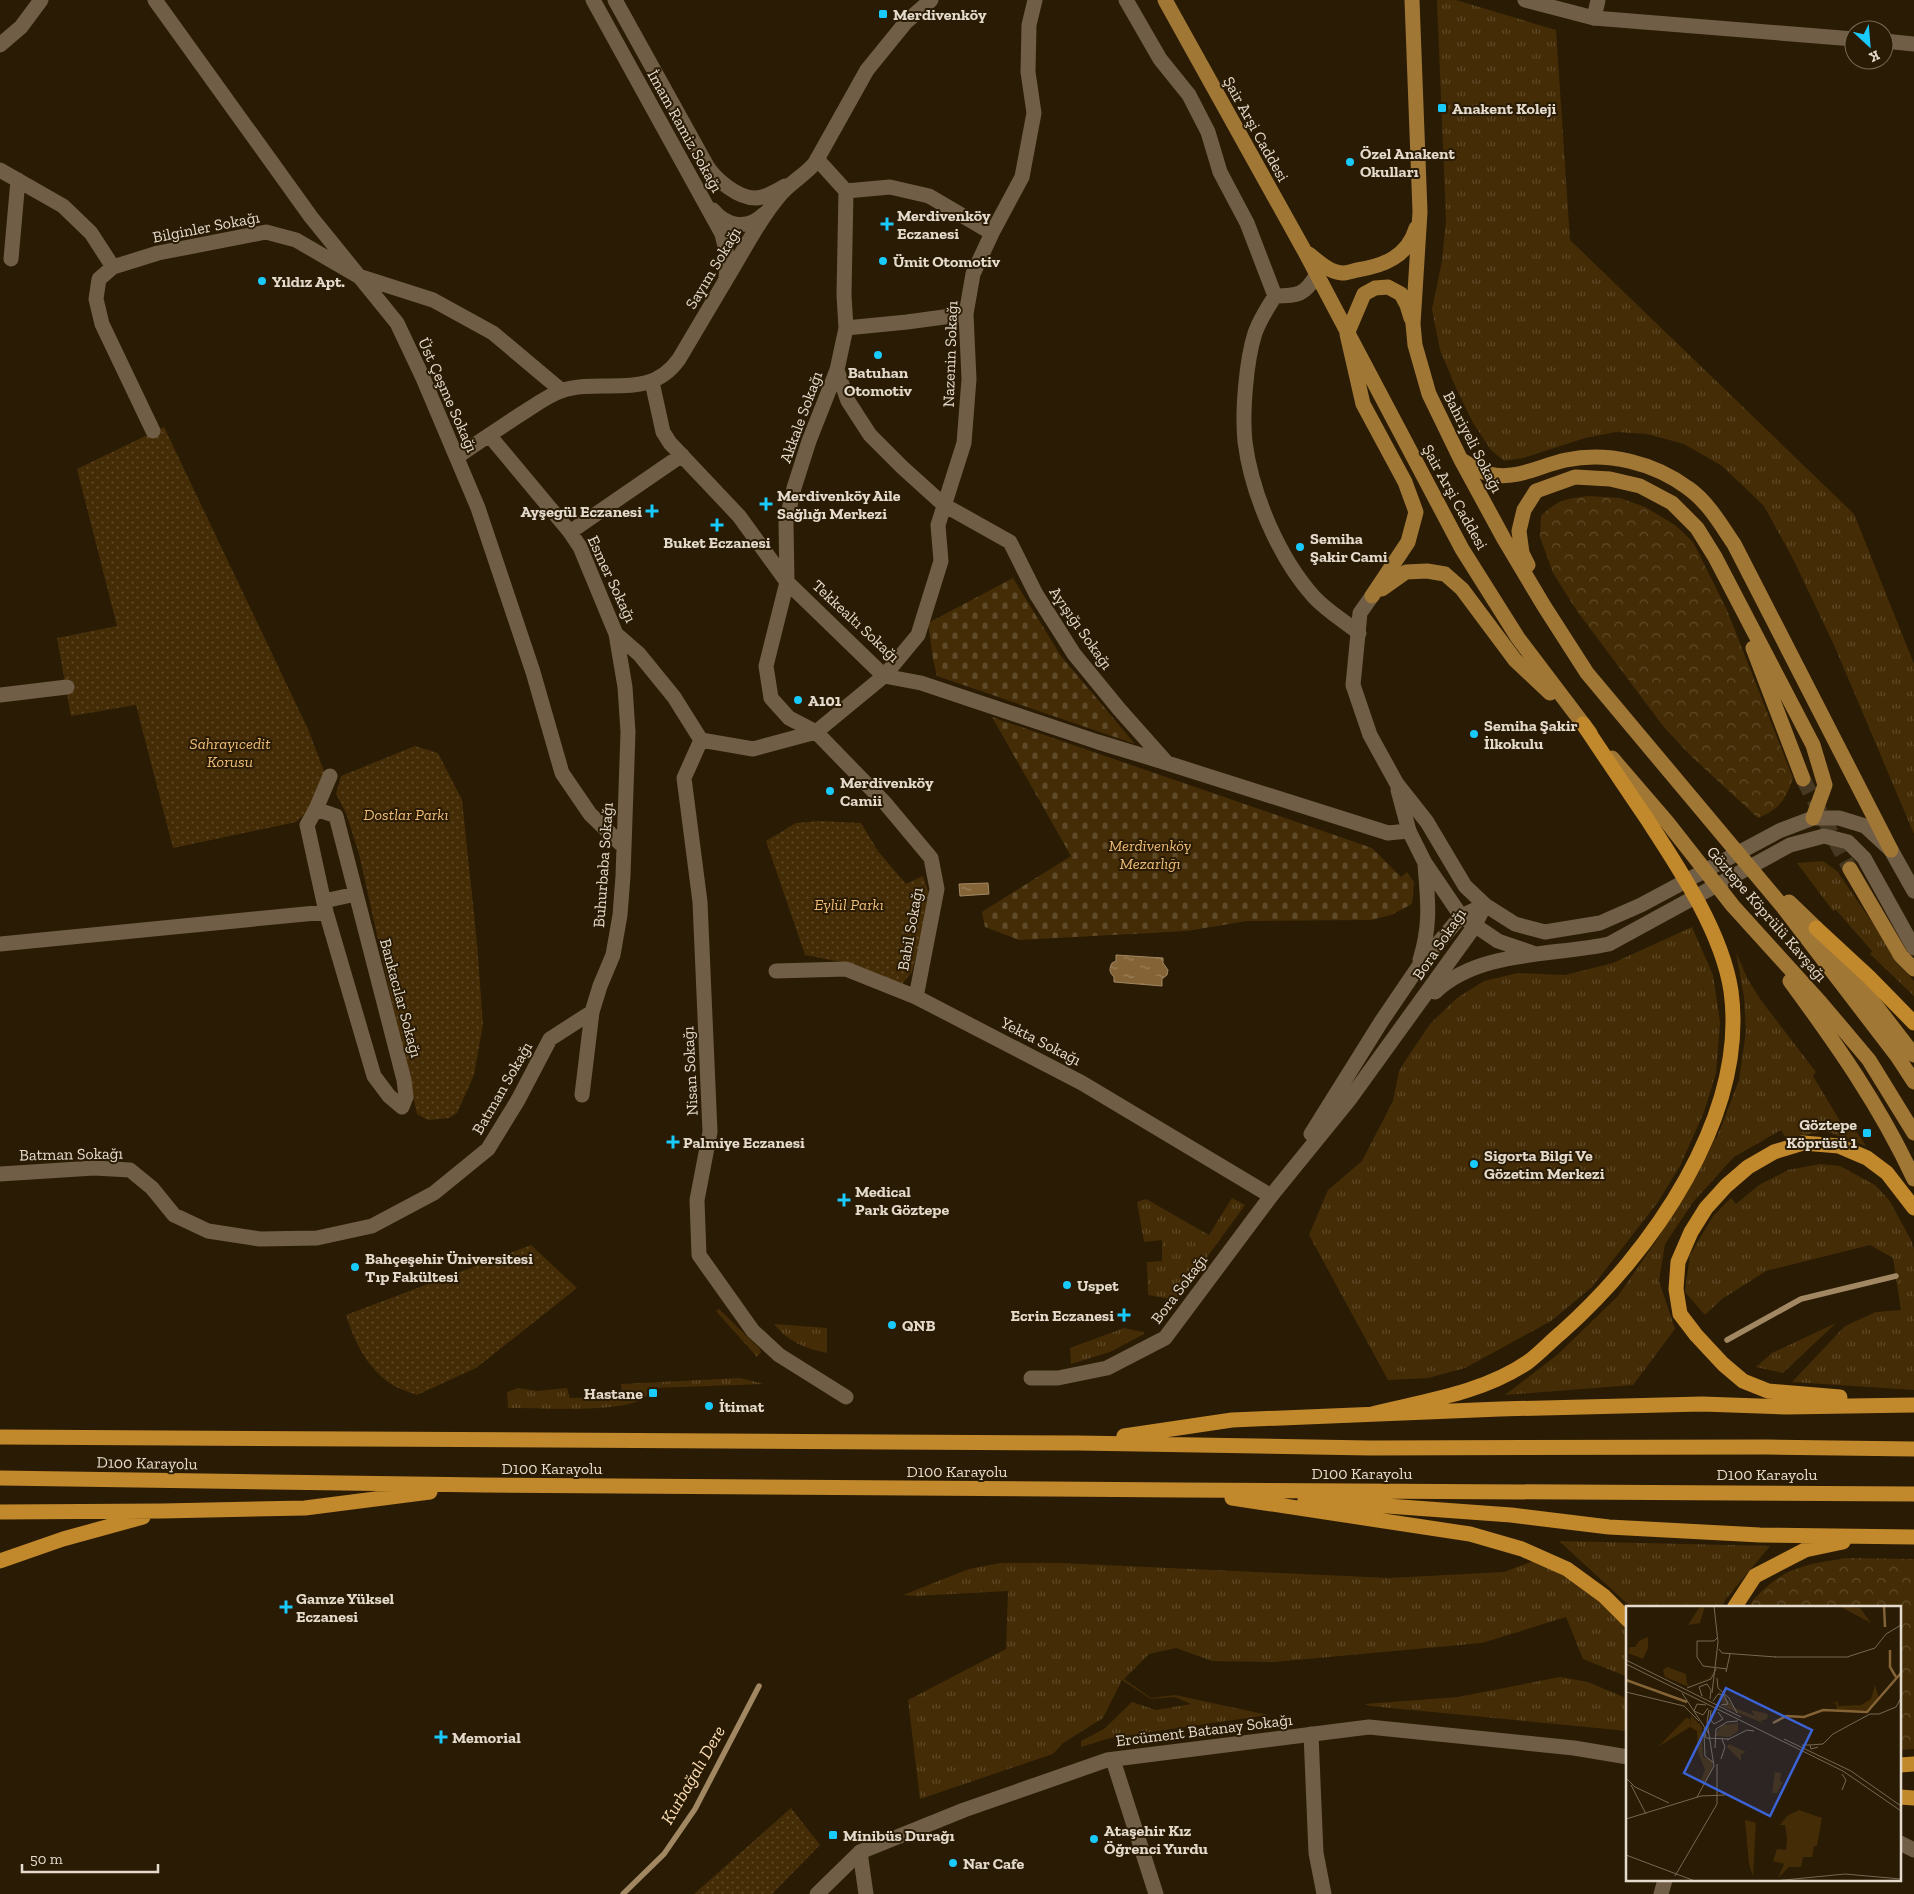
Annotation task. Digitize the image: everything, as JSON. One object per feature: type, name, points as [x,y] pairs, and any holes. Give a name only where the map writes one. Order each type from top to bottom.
[{"type":"highway","points":[[1372,1414],[1489,1383],[1528,1362],[1598,1299],[1633,1259],[1666,1214],[1695,1160],[1712,1122],[1724,1084],[1732,1035],[1731,990],[1718,945],[1694,894],[1583,724]]},
{"type":"highway","points":[[1816,928],[1914,1023]]},
{"type":"highway","points":[[1911,1405],[1768,1391],[1743,1381],[1696,1336],[1680,1314],[1676,1289],[1678,1262],[1691,1232],[1706,1208],[1726,1186],[1748,1167],[1774,1152],[1803,1143],[1839,1146],[1867,1158],[1887,1173],[1914,1208]]},
{"type":"highway","points":[[1078,1442],[1232,1420],[1702,1404],[1786,1407],[1911,1405]]},
{"type":"highway","name":"D100 Karayolu","points":[[0,1437],[1078,1442],[1370,1448],[1767,1447],[1914,1449]]},
{"type":"highway","name":"D100 Karayolu","points":[[0,1478],[484,1485],[1914,1494]]},
{"type":"highway","points":[[0,1512],[162,1512],[305,1508],[484,1485]]},
{"type":"highway","points":[[1181,1490],[1511,1515],[1609,1527],[1760,1535],[1914,1537]]},
{"type":"highway","points":[[1181,1490],[1470,1534],[1522,1549],[1567,1569],[1604,1596],[1626,1618]]},
{"type":"highway","points":[[0,1561],[63,1539],[162,1512]]},
{"type":"highway","points":[[1735,1606],[1755,1576],[1778,1562],[1805,1550],[1876,1536]]},
{"type":"main road","name":"Bahriyeli Sokağı","points":[[1412,0],[1420,212],[1413,324],[1415,345],[1429,394],[1461,460],[1504,539],[1544,606],[1587,672],[1716,828]]},
{"type":"main road","name":"Şair Arşi Caddesi","points":[[1166,1],[1317,274],[1462,549],[1518,638],[1583,724]]},
{"type":"main road","points":[[1304,250],[1326,268],[1342,273],[1368,268],[1395,259],[1412,240],[1420,212]]},
{"type":"main road","points":[[1372,596],[1408,542],[1416,512],[1405,482],[1363,404],[1347,334],[1364,294],[1375,288],[1388,287],[1401,294],[1408,305],[1413,324]]},
{"type":"main road","points":[[1461,460],[1487,474],[1500,476],[1526,473],[1567,460],[1609,457],[1652,467],[1689,488],[1712,512],[1734,544],[1891,850]]},
{"type":"main road","points":[[1544,606],[1522,553],[1519,531],[1524,510],[1536,491],[1575,477],[1610,479],[1640,486],[1672,504],[1696,528],[1715,556],[1813,745],[1825,785],[1813,818]]},
{"type":"main road","points":[[1715,556],[1771,692],[1803,778]]},
{"type":"main road","points":[[1372,596],[1406,572],[1427,571],[1445,574],[1462,589],[1515,660],[1583,724]]},
{"type":"main road","name":"Göztepe Köprülü Kavşağı","points":[[1583,724],[1667,822],[1733,906],[1820,1002],[1869,1060],[1914,1133]]},
{"type":"main road","points":[[1716,828],[1816,928],[1914,1055]]},
{"type":"main road","name":"Göztepe Köprülü Kavşağı","points":[[1716,828],[1783,907],[1897,1056],[1914,1082]]},
{"type":"main road","points":[[1850,869],[1901,956],[1914,969]]},
{"type":"main road","points":[[1733,906],[1838,1046],[1867,1092],[1914,1179]]},
{"type":"street","points":[[0,45],[21,27],[41,0]]},
{"type":"street","name":"Üst Çeşme Sokağı","points":[[155,0],[311,218],[396,323],[478,508],[533,672],[562,772],[590,814],[624,847]]},
{"type":"street","name":"İmam Ramiz Sokağı","points":[[593,0],[722,234],[728,265],[724,283]]},
{"type":"street","name":"İmam Ramiz Sokağı","points":[[615,0],[707,166],[717,179],[738,193],[756,198],[772,194],[797,180]]},
{"type":"street","name":"Sayım Sokağı","points":[[457,457],[547,398],[562,391],[652,382],[664,375],[675,365],[769,209],[784,190],[807,173],[817,160],[856,86],[867,70],[906,22],[931,0]]},
{"type":"street","name":"Nazenin Sokağı","points":[[816,732],[884,676],[918,635],[941,561],[938,525],[964,443],[970,379],[966,314],[973,274],[1022,176],[1034,113],[1028,72],[1029,25],[1035,0]]},
{"type":"street","points":[[1126,0],[1160,59],[1189,95],[1208,132],[1220,172],[1247,223],[1275,296]]},
{"type":"street","points":[[1525,0],[1594,18],[1844,38]]},
{"type":"street","points":[[1594,18],[1598,0]]},
{"type":"street","points":[[1894,42],[1914,44]]},
{"type":"street","points":[[817,160],[846,191],[890,187],[929,196],[992,233]]},
{"type":"street","points":[[0,170],[63,206],[91,233],[113,267],[99,279],[96,299],[102,324],[153,431]]},
{"type":"street","points":[[11,259],[18,180]]},
{"type":"street","name":"Akkale Sokağı","points":[[816,732],[789,718],[771,698],[766,666],[787,582],[786,523],[794,488],[809,441],[836,370],[846,328],[844,295],[846,191]]},
{"type":"street","points":[[701,196],[721,218],[735,225],[757,220],[769,209]]},
{"type":"street","name":"Bilginler Sokağı","points":[[113,267],[158,253],[266,232],[296,240],[358,276]]},
{"type":"street","points":[[1275,296],[1294,296],[1309,288],[1317,274]]},
{"type":"street","points":[[358,276],[433,300],[493,332],[562,391]]},
{"type":"street","points":[[1275,296],[1263,315],[1250,354],[1245,411],[1245,441],[1249,462],[1267,519],[1287,561],[1316,598],[1359,633]]},
{"type":"street","points":[[846,328],[966,314]]},
{"type":"street","name":"Ayışığı Sokağı","points":[[836,370],[848,401],[870,435],[902,467],[944,505],[1010,542],[1036,594],[1074,654],[1167,763]]},
{"type":"street","name":"Tekkealtı Sokağı","points":[[652,382],[663,432],[738,516],[787,582],[884,676],[921,683],[1167,763]]},
{"type":"street","name":"Esmer Sokağı","points":[[489,435],[570,532],[582,553],[616,634],[639,654],[674,697],[701,740]]},
{"type":"street","points":[[570,532],[682,455]]},
{"type":"street","points":[[1372,596],[1360,613],[1353,685],[1370,735],[1397,784],[1427,822],[1465,886],[1485,905],[1516,924],[1544,932],[1600,923],[1641,905],[1779,831],[1813,818],[1839,818],[1865,826],[1891,850],[1914,891]]},
{"type":"street","name":"Buhurbaba Sokağı","points":[[582,1095],[592,1012],[613,955],[620,915],[628,732],[625,687],[616,634]]},
{"type":"street","points":[[0,695],[67,687]]},
{"type":"street","points":[[701,740],[753,749],[816,732]]},
{"type":"street","name":"Babil Sokağı","points":[[816,732],[886,803],[931,858],[937,889],[916,997]]},
{"type":"street","name":"Nisan Sokağı","points":[[701,740],[684,778],[700,902],[710,1132],[697,1200],[699,1255],[753,1332],[779,1355],[846,1397]]},
{"type":"street","points":[[1167,763],[1388,833],[1409,830]]},
{"type":"street","points":[[316,809],[330,776]]},
{"type":"street","points":[[1397,784],[1409,830],[1425,863],[1461,916],[1474,927],[1498,941],[1538,954]]},
{"type":"street","name":"Bankacılar Sokağı","points":[[316,809],[336,816],[356,894],[404,1080],[406,1097],[402,1107],[389,1096],[374,1076],[325,906],[308,825],[316,809]]},
{"type":"street","points":[[1412,1014],[1447,980],[1476,967],[1505,959],[1581,950],[1609,944],[1790,845],[1824,836],[1848,842],[1864,858],[1914,948]]},
{"type":"street","points":[[1419,966],[1427,937],[1429,908],[1425,863]]},
{"type":"street","points":[[0,944],[325,906],[356,894]]},
{"type":"street","name":"Bora Sokağı","points":[[1271,1196],[1380,1022],[1419,966],[1461,916],[1485,905]]},
{"type":"street","name":"Bora Sokağı","points":[[1031,1378],[1058,1378],[1107,1368],[1164,1338],[1271,1196],[1349,1100],[1474,927],[1485,905]]},
{"type":"street","name":"Yekta Sokağı","points":[[776,971],[846,970],[916,997],[1082,1082],[1271,1196]]},
{"type":"street","name":"Batman Sokağı","points":[[0,1174],[94,1168],[130,1170],[152,1188],[174,1215],[208,1231],[260,1239],[317,1238],[372,1226],[434,1192],[488,1149],[518,1100],[550,1039],[592,1012]]},
{"type":"street","name":"Ercüment Batanay Sokağı","points":[[817,1894],[860,1852],[964,1810],[1107,1760],[1369,1727],[1574,1748],[1626,1757]]},
{"type":"street","points":[[1312,1734],[1316,1853],[1324,1894]]},
{"type":"street","points":[[1113,1760],[1156,1894]]},
{"type":"street","points":[[1902,1844],[1914,1850]]},
{"type":"street","points":[[860,1852],[866,1894]]},
{"type":"green space","points":[[1437,0],[1456,0],[1556,30],[1570,240],[1854,514],[1914,664],[1914,834],[1834,645],[1793,559],[1764,506],[1722,466],[1684,444],[1647,434],[1616,432],[1585,438],[1523,458],[1504,461],[1491,450],[1473,423],[1440,350],[1432,309],[1442,261],[1446,220]]},
{"type":"green space","name":"Sahrayıcedit Korusu","points":[[164,427],[308,729],[325,774],[306,813],[296,822],[173,848],[136,705],[71,716],[57,638],[117,626],[77,469]]},
{"type":"green space","points":[[1589,496],[1620,498],[1645,507],[1675,525],[1693,542],[1727,610],[1793,778],[1785,798],[1766,815],[1758,818],[1691,756],[1663,726],[1577,611],[1553,573],[1540,537],[1541,516],[1557,503]]},
{"type":"green space","points":[[1013,578],[1061,656],[1135,744],[937,676],[928,623]]},
{"type":"green space","name":"Merdivenköy Mezarlığı","points":[[992,717],[1372,848],[1401,877],[1407,872],[1414,882],[1412,904],[1391,915],[1371,920],[1247,921],[1187,931],[1019,940],[985,927],[982,912],[1071,856]]},
{"type":"green space","name":"Dostlar Parkı","points":[[415,746],[438,753],[462,800],[477,943],[483,1024],[474,1075],[457,1113],[449,1118],[428,1120],[417,1114],[359,854],[346,813],[336,794],[341,776]]},
{"type":"green space","name":"Eylül Parkı","points":[[819,821],[861,823],[878,851],[906,884],[923,876],[931,900],[912,972],[902,984],[846,963],[805,955],[766,841],[796,823]]},
{"type":"green space","points":[[1823,861],[1837,871],[1914,981],[1914,996],[1870,954],[1872,951],[1836,910],[1833,911],[1797,863]]},
{"type":"green space","points":[[1692,927],[1713,975],[1720,1022],[1716,1073],[1704,1112],[1680,1166],[1658,1202],[1592,1287],[1551,1321],[1465,1368],[1428,1378],[1388,1380],[1309,1235],[1328,1190],[1362,1161],[1393,1101],[1399,1071],[1407,1058],[1430,1024],[1457,998],[1484,981],[1518,973],[1565,975],[1613,963]]},
{"type":"green space","points":[[1736,952],[1747,978],[1760,999],[1816,1072],[1813,1076],[1846,1131],[1856,1131],[1866,1146],[1825,1131],[1786,1139],[1781,1130],[1734,1157],[1693,1202],[1665,1244],[1659,1281],[1675,1329],[1633,1385],[1505,1395],[1557,1355],[1618,1296],[1658,1238],[1693,1181],[1720,1130],[1739,1080],[1746,1031],[1744,997]]},
{"type":"green space","points":[[1820,1164],[1840,1166],[1875,1185],[1889,1200],[1911,1240],[1914,1249],[1914,1390],[1792,1382],[1845,1326],[1876,1312],[1901,1310],[1893,1258],[1870,1245],[1766,1271],[1722,1299],[1705,1315],[1685,1292],[1690,1255],[1713,1216],[1731,1198],[1736,1204],[1759,1185],[1788,1170]]},
{"type":"green space","points":[[1232,1198],[1245,1205],[1176,1300],[1148,1295],[1147,1262],[1162,1261],[1162,1240],[1144,1242],[1137,1202],[1146,1199],[1209,1235]]},
{"type":"green space","points":[[531,1245],[577,1288],[476,1368],[417,1395],[391,1384],[367,1360],[357,1343],[346,1315]]},
{"type":"green space","points":[[719,1309],[760,1349],[761,1352],[757,1357],[716,1311]]},
{"type":"green space","points":[[1836,1323],[1783,1373],[1756,1367],[1772,1353]]},
{"type":"green space","points":[[774,1324],[827,1328],[827,1353],[791,1340]]},
{"type":"green space","points":[[1124,1328],[1143,1332],[1144,1334],[1110,1352],[1071,1364],[1070,1348]]},
{"type":"green space","points":[[740,1378],[764,1384],[654,1388],[643,1399],[616,1406],[598,1408],[508,1408],[507,1392],[518,1388],[538,1391],[567,1388],[570,1398],[622,1397],[621,1384]]},
{"type":"green space","points":[[1559,1541],[1770,1546],[1725,1600],[1723,1606],[1630,1606]]},
{"type":"green space","points":[[1846,1558],[1914,1559],[1914,1749],[1902,1750],[1902,1606],[1750,1606],[1754,1599],[1771,1583],[1790,1571]]},
{"type":"green space","points":[[1536,1560],[1575,1580],[1626,1623],[1626,1676],[1583,1659],[1566,1617],[1482,1643],[1274,1662],[1212,1661],[1176,1648],[1149,1654],[1124,1679],[1151,1698],[1175,1695],[1268,1715],[1110,1738],[1081,1747],[1081,1741],[1104,1729],[1132,1702],[1156,1710],[1191,1704],[1175,1697],[1151,1699],[1122,1680],[1103,1718],[1063,1743],[1053,1754],[920,1799],[908,1700],[1006,1649],[1008,1591],[903,1595],[969,1569],[1000,1563],[1061,1563],[1389,1578],[1504,1572]]},
{"type":"green space","points":[[1560,1677],[1588,1682],[1626,1698],[1626,1731],[1364,1704],[1458,1697]]},
{"type":"green space","points":[[791,1808],[820,1845],[772,1894],[694,1894]]},
{"type":"water","points":[[988,883],[989,894],[960,896],[959,884]]},
{"type":"water","points":[[1116,955],[1163,958],[1163,963],[1168,970],[1167,975],[1162,979],[1162,986],[1114,982],[1110,969],[1112,963],[1116,961]]},
{"type":"waterway","name":"Kurbağalı Dere","points":[[1727,1340],[1801,1299],[1896,1276]]},
{"type":"waterway","name":"Kurbağalı Dere","points":[[623,1894],[664,1854],[695,1809],[759,1686]]},
{"type":"tunnel","points":[[1803,779],[1850,869]]},
{"type":"place","name":"Merdivenköy","points":[[883,14]]},
{"type":"place","name":"Anakent Koleji","points":[[1442,108]]},
{"type":"place","name":"Özel Anakent Okulları","points":[[1350,162]]},
{"type":"place","name":"Merdivenköy Eczanesi","points":[[887,224]]},
{"type":"place","name":"Ümit Otomotiv","points":[[883,261]]},
{"type":"place","name":"Yıldız Apt.","points":[[262,281]]},
{"type":"place","name":"Batuhan Otomotiv","points":[[878,355]]},
{"type":"place","name":"Merdivenköy Aile Sağlığı Merkezi","points":[[766,504]]},
{"type":"place","name":"Ayşegül Eczanesi","points":[[652,511]]},
{"type":"place","name":"Buket Eczanesi","points":[[717,525]]},
{"type":"place","name":"Semiha Şakir Cami","points":[[1300,547]]},
{"type":"place","name":"A101","points":[[798,700]]},
{"type":"place","name":"Semiha Şakir İlkokulu","points":[[1474,734]]},
{"type":"place","name":"Merdivenköy Camii","points":[[830,791]]},
{"type":"place","name":"Göztepe Köprüsü 1","points":[[1867,1133]]},
{"type":"place","name":"Palmiye Eczanesi","points":[[673,1142]]},
{"type":"place","name":"Sigorta Bilgi Ve Gözetim Merkezi","points":[[1474,1164]]},
{"type":"place","name":"Medical Park Göztepe","points":[[844,1200]]},
{"type":"place","name":"Bahçeşehir Üniversitesi Tıp Fakültesi","points":[[355,1267]]},
{"type":"place","name":"Uspet","points":[[1067,1285]]},
{"type":"place","name":"Ecrin Eczanesi","points":[[1124,1315]]},
{"type":"place","name":"QNB","points":[[892,1325]]},
{"type":"place","name":"Hastane","points":[[653,1393]]},
{"type":"place","name":"İtimat","points":[[709,1406]]},
{"type":"place","name":"Gamze Yüksel Eczanesi","points":[[286,1607]]},
{"type":"place","name":"Memorial","points":[[441,1737]]},
{"type":"place","name":"Minibüs Durağı","points":[[833,1835]]},
{"type":"place","name":"Ataşehir Kız Öğrenci Yurdu","points":[[1094,1839]]},
{"type":"place","name":"Nar Cafe","points":[[953,1863]]}]
